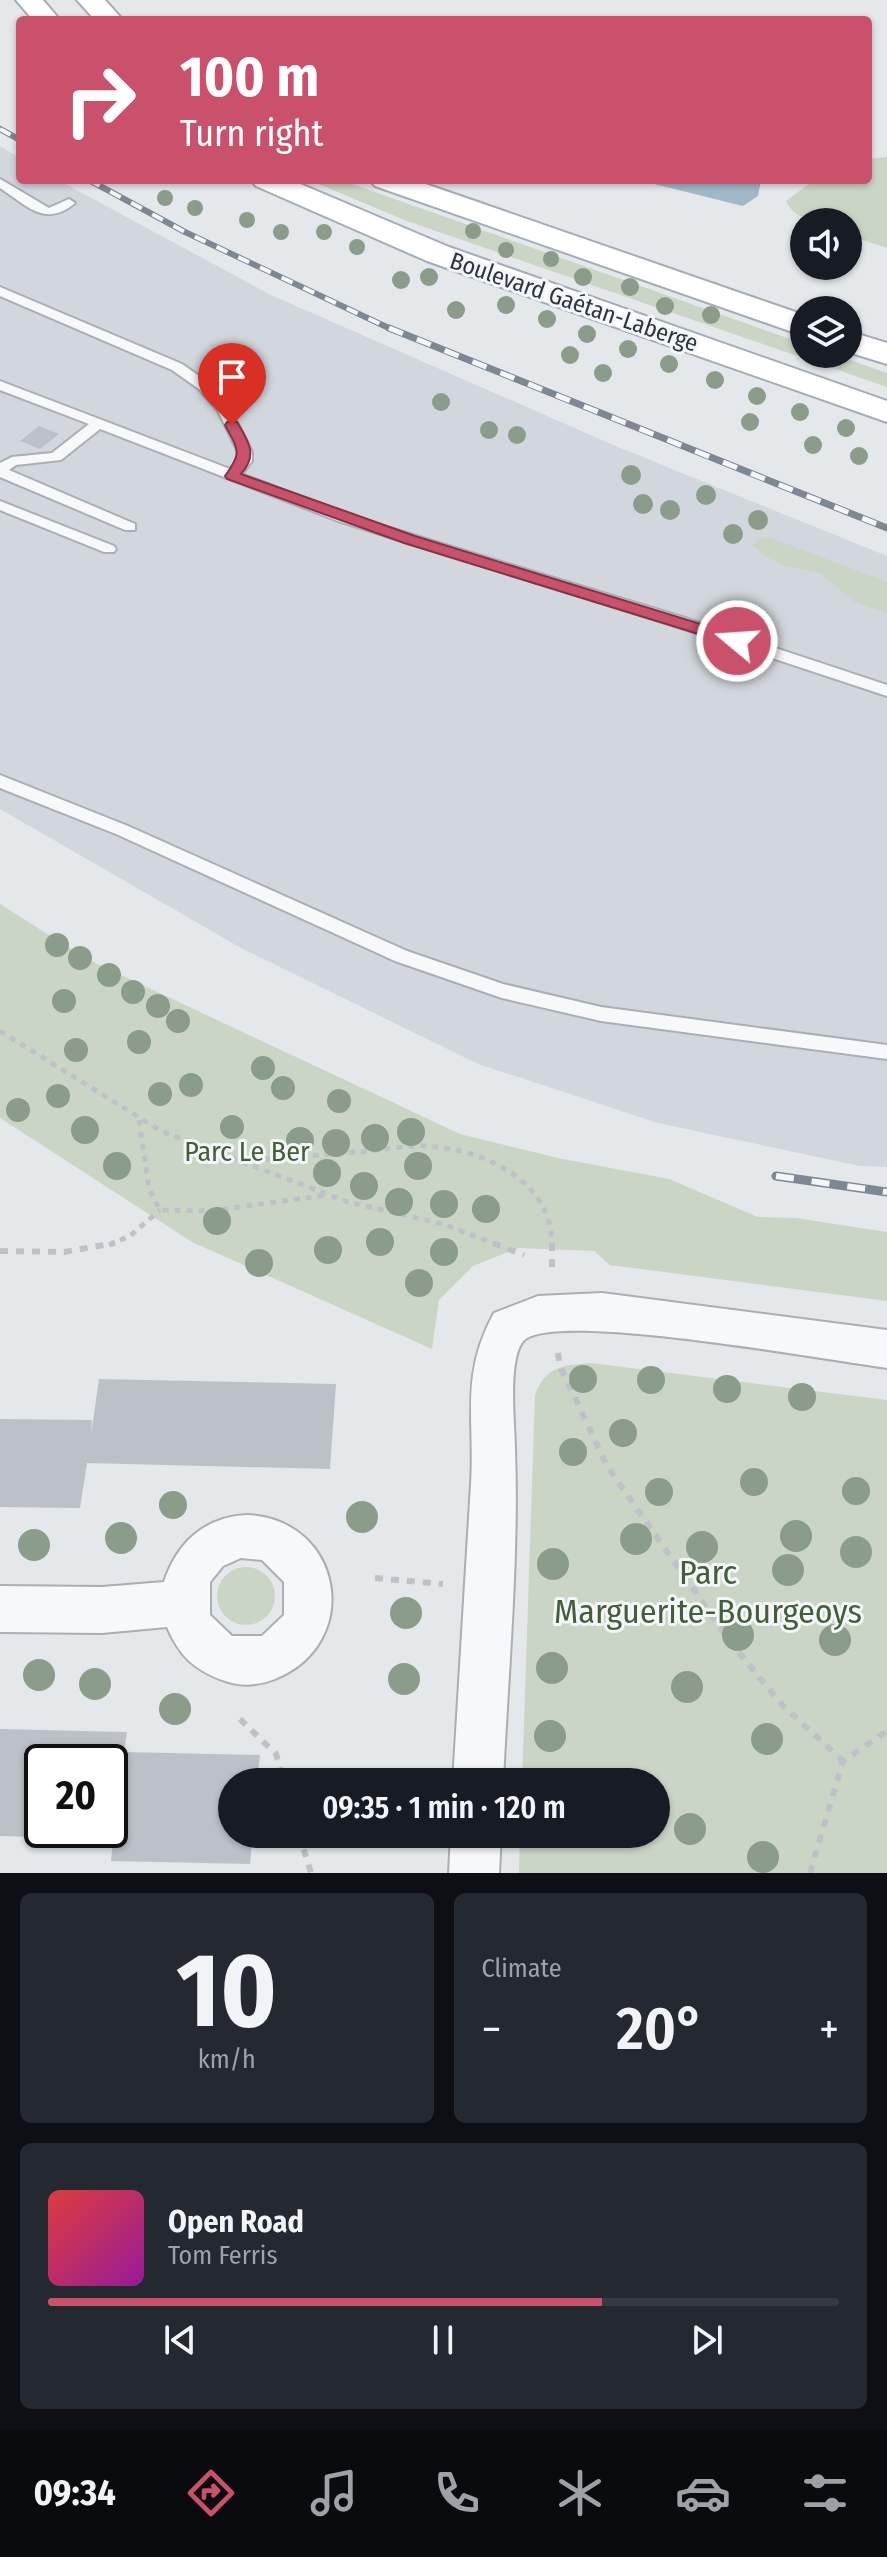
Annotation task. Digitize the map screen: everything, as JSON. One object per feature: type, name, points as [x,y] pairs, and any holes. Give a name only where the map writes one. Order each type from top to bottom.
[{"type":"main road","points":[[29,0],[43,16]]},
{"type":"main road","points":[[90,0],[106,16]]},
{"type":"main road","name":"Boulevard Gaétan-Laberge","points":[[275,184],[426,250],[887,412]]},
{"type":"main road","name":"Boulevard Gaétan-Laberge","points":[[396,184],[790,321]]},
{"type":"main road","points":[[862,346],[887,354]]},
{"type":"street","points":[[479,1768],[494,1475],[492,1378],[497,1348],[509,1326],[538,1314],[602,1311],[887,1349]]},
{"type":"street","points":[[0,1609],[102,1610],[183,1603]]},
{"type":"street","points":[[474,1873],[475,1848]]},
{"type":"lane","points":[[0,183],[48,213],[69,203]]},
{"type":"lane","points":[[0,291],[190,375],[224,410],[242,444],[245,461],[232,476]]},
{"type":"lane","points":[[0,385],[232,476],[409,540],[677,621],[887,691]]},
{"type":"lane","points":[[99,423],[56,457],[12,461],[0,471],[130,527]]},
{"type":"lane","points":[[0,505],[109,549]]},
{"type":"lane","points":[[0,781],[122,830],[401,956],[486,986],[601,1014],[887,1052]]},
{"type":"path","points":[[0,1031],[139,1119],[329,1194],[375,1210],[443,1224],[524,1255]]},
{"type":"path","points":[[139,1119],[149,1189],[160,1210]]},
{"type":"path","points":[[241,1161],[426,1146],[452,1148],[483,1157],[525,1181],[541,1199],[550,1216],[551,1255]]},
{"type":"path","points":[[0,1251],[71,1251],[106,1246],[129,1238],[160,1210],[210,1211],[329,1194]]},
{"type":"path","points":[[558,1361],[607,1466],[731,1643],[782,1705],[843,1761]]},
{"type":"path","points":[[375,1578],[443,1584]]},
{"type":"path","points":[[240,1719],[276,1754],[280,1768]]},
{"type":"path","points":[[810,1873],[843,1761],[887,1731]]},
{"type":"path","points":[[303,1848],[311,1873]]},
{"type":"shaded area","points":[[0,146],[16,156],[16,184],[65,184],[271,295],[618,447],[887,556],[887,1167],[860,1166],[658,1123],[478,1064],[241,948],[0,809]]},
{"type":"green space","points":[[887,157],[887,248],[862,240],[862,208],[790,208],[786,201],[809,184],[872,184],[872,159]]},
{"type":"green space","points":[[319,184],[352,184],[790,339],[790,353],[407,221]]},
{"type":"green space","points":[[862,364],[887,373],[887,387],[832,368],[862,368]]},
{"type":"green space","points":[[769,537],[887,582],[887,613],[853,601],[820,573],[786,566],[766,557],[753,545],[758,539]]},
{"type":"green space","name":"Parc Le Ber","points":[[0,904],[87,959],[460,1134],[558,1158],[669,1179],[758,1217],[796,1218],[887,1232],[887,1301],[610,1265],[594,1251],[518,1248],[473,1266],[439,1300],[432,1349],[192,1242],[0,1118]]},
{"type":"green space","name":"Parc Marguerite-Bourgeoys","points":[[591,1363],[887,1400],[887,1873],[519,1873],[520,1848],[670,1848],[670,1768],[522,1768],[535,1395],[550,1373],[572,1365]]},
{"type":"green space","points":[[246,1567],[267,1575],[275,1596],[267,1617],[246,1625],[225,1617],[217,1596],[225,1575]]},
{"type":"water","points":[[654,184],[760,184],[758,196],[743,206]]},
{"type":"building","points":[[39,426],[59,434],[40,449],[20,441]]},
{"type":"building","points":[[99,1379],[336,1384],[330,1469],[87,1463],[80,1508],[0,1507],[0,1419],[92,1420],[91,1435]]},
{"type":"building","points":[[0,1729],[127,1732],[125,1744],[24,1744],[24,1837],[0,1836]]},
{"type":"building","points":[[128,1752],[260,1755],[259,1768],[218,1768],[218,1848],[252,1848],[250,1864],[111,1861],[112,1848],[128,1848]]},
{"type":"railway","points":[[0,129],[16,138]]},
{"type":"railway","points":[[96,184],[185,232],[393,330]]},
{"type":"railway","points":[[389,328],[887,528]]},
{"type":"railway","points":[[776,1176],[887,1192]]},
{"type":"route","points":[[232,425],[245,452],[245,461],[232,476],[409,540],[737,641]]}]
